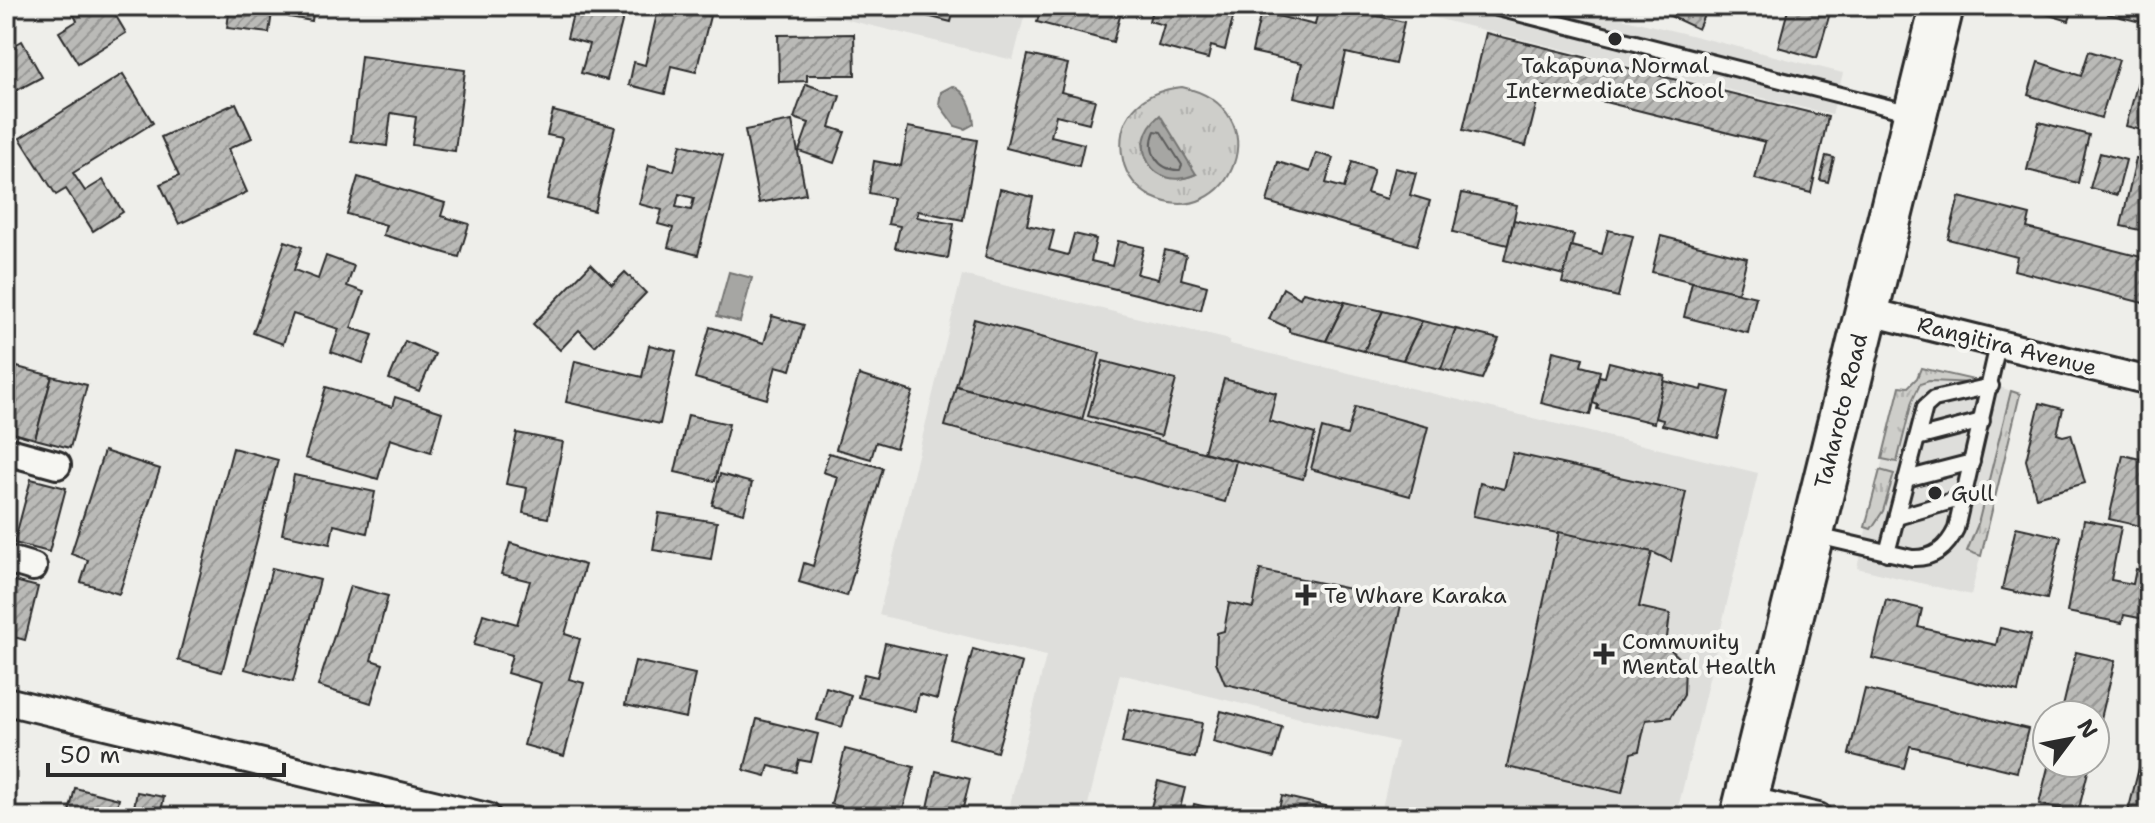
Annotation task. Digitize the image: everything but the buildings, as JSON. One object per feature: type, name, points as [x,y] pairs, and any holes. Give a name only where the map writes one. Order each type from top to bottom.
[{"type":"main road","name":"Taharoto Road","points":[[1744,808],[1942,6]]},
{"type":"street","name":"Rangitira Avenue","points":[[1866,311],[2149,381]]},
{"type":"street","points":[[6,451],[57,465]]},
{"type":"street","points":[[6,559],[33,567]]},
{"type":"street","points":[[6,701],[487,817]]},
{"type":"street","points":[[1744,808],[1818,817]]},
{"type":"lane","points":[[1490,6],[1915,114]]},
{"type":"lane","points":[[1811,534],[1920,559],[1935,554],[1950,540],[1991,386],[1998,345]]},
{"type":"lane","points":[[1887,553],[1923,410],[1930,401],[1991,386]]},
{"type":"lane","points":[[1917,438],[1982,421]]},
{"type":"lane","points":[[1906,479],[1972,462]]},
{"type":"lane","points":[[1897,517],[1963,498]]},
{"type":"shaded area","points":[[790,6],[1027,6],[1013,60]]},
{"type":"shaded area","name":"Takapuna Normal Intermediate School","points":[[1386,6],[1573,6],[1843,73],[1832,115]]},
{"type":"shaded area","name":"Te Whare Karaka","points":[[962,275],[1758,473],[1676,817],[1380,817],[1397,742],[1120,674],[1085,817],[1007,817],[1046,656],[879,615]]},
{"type":"shaded area","name":"Gull","points":[[1921,368],[2020,394],[1971,595],[1857,568],[1900,386],[1908,387]]},
{"type":"green space","points":[[1182,87],[1213,100],[1230,119],[1237,141],[1234,164],[1222,184],[1204,199],[1180,204],[1152,197],[1137,186],[1125,166],[1121,145],[1127,119],[1143,101]],"holes":[[[1143,142],[1196,174],[1177,178],[1160,173],[1148,161]]]},
{"type":"green space","points":[[1921,368],[1974,380],[1975,383],[1929,381],[1920,384],[1912,401],[1897,462],[1882,459],[1900,386],[1908,387]]},
{"type":"green space","points":[[2011,391],[2020,394],[1981,556],[1967,551],[1978,524]]},
{"type":"green space","points":[[1880,470],[1894,474],[1883,511],[1871,529],[1865,527]]},
{"type":"water","points":[[952,86],[962,92],[971,107],[974,124],[965,129],[955,126],[939,104],[941,92]]},
{"type":"water","points":[[1160,115],[1196,174],[1168,177],[1157,172],[1149,163],[1144,152],[1145,140],[1149,127]]},
{"type":"water","points":[[729,272],[752,278],[740,322],[717,316]]},
{"type":"place","name":"Takapuna Normal Intermediate School","points":[[1615,39]]},
{"type":"place","name":"Gull","points":[[1935,493]]},
{"type":"place","name":"Te Whare Karaka","points":[[1306,595]]},
{"type":"place","name":"Community Mental Health","points":[[1604,654]]}]
